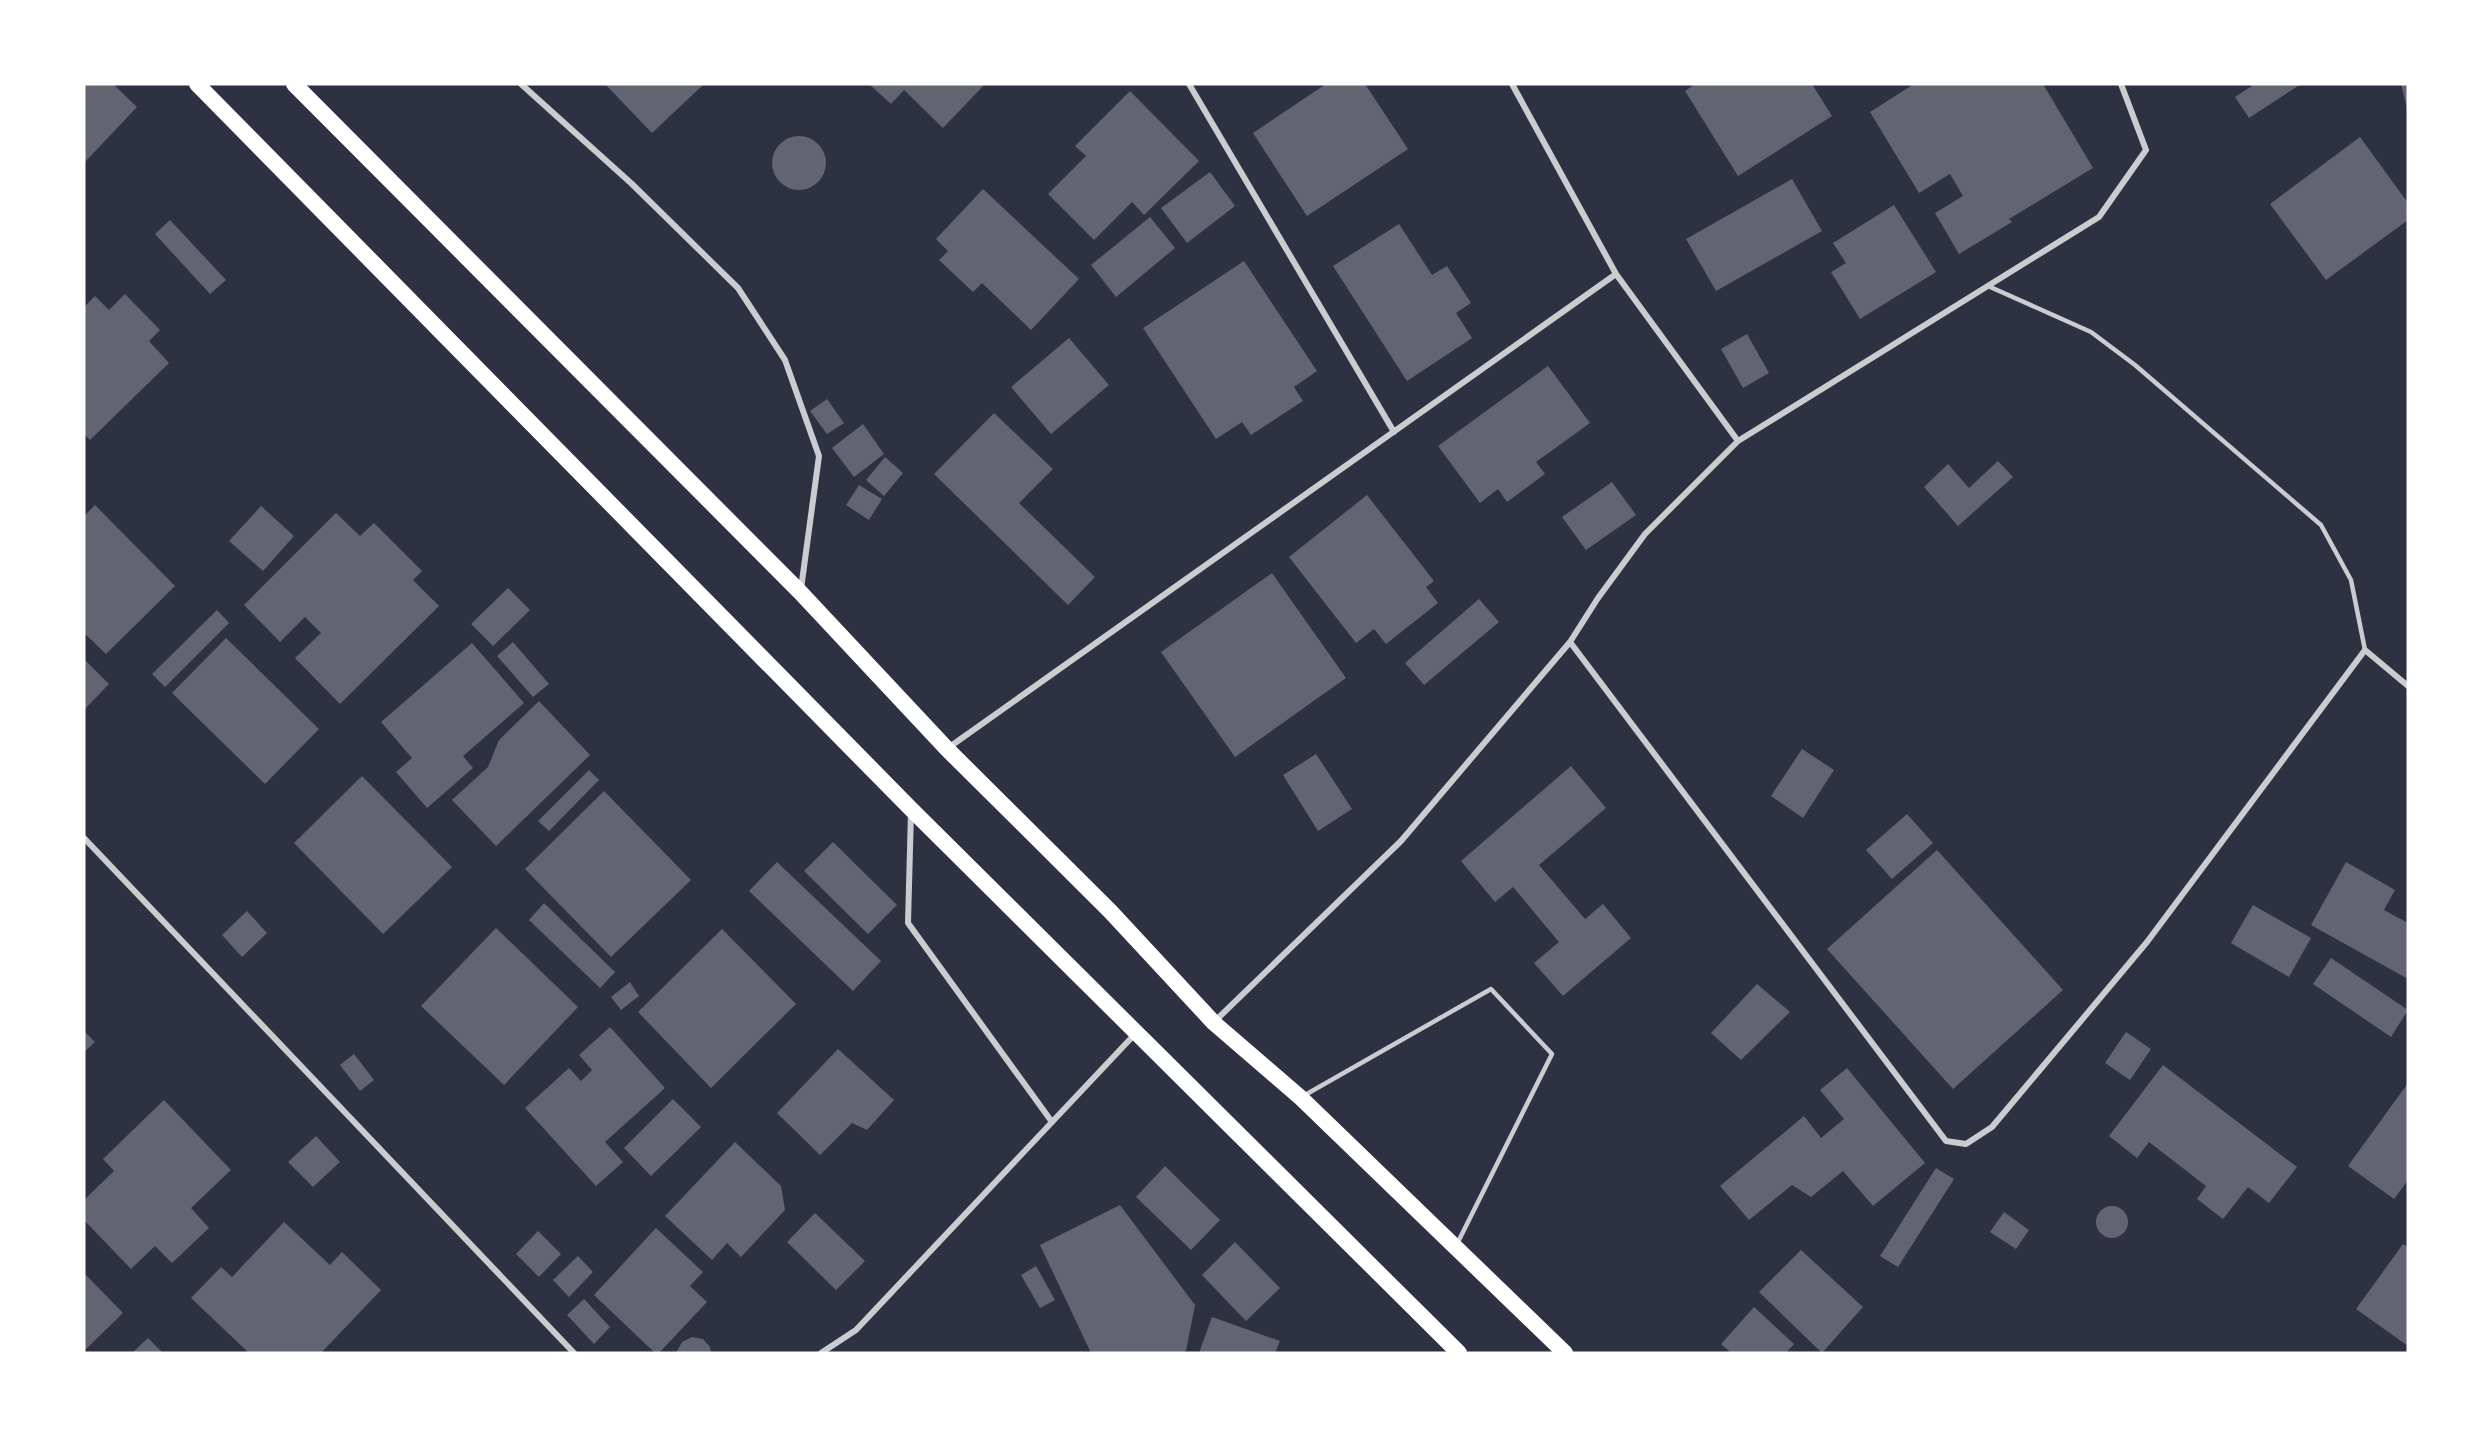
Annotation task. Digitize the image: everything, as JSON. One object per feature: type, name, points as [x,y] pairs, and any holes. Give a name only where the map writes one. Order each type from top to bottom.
[{"type":"highway","points":[[197,84],[911,808],[1459,1353]]},
{"type":"highway","points":[[294,84],[800,592],[946,749],[1110,910],[1214,1023],[1301,1098],[1565,1353]]},
{"type":"street","points":[[521,84],[632,184],[738,288],[785,360],[819,456],[800,592]]},
{"type":"street","points":[[1189,84],[1394,432]]},
{"type":"street","points":[[1512,84],[1616,274],[1737,441]]},
{"type":"street","points":[[1214,1023],[1401,840],[1570,642],[1598,598],[1645,534],[1737,441],[2099,217],[2146,150],[2121,84]]},
{"type":"street","points":[[946,749],[1616,274]]},
{"type":"street","points":[[1570,642],[1946,1141],[1966,1144],[1992,1127],[2147,942],[2365,650],[2408,686]]},
{"type":"street","points":[[911,808],[908,923],[1052,1122]]},
{"type":"street","points":[[84,838],[574,1353]]},
{"type":"street","points":[[821,1353],[856,1330],[1136,1033]]},
{"type":"lane","points":[[1988,286],[2091,332],[2135,365],[2320,525],[2352,580],[2365,650]]},
{"type":"lane","points":[[1301,1098],[1491,989],[1552,1054],[1455,1247]]},
{"type":"building","points":[[84,84],[113,84],[137,107],[84,163]]},
{"type":"building","points":[[605,84],[704,84],[652,133]]},
{"type":"building","points":[[869,84],[985,84],[943,128],[904,90],[891,104]]},
{"type":"building","points":[[1326,84],[1365,84],[1408,149],[1307,216],[1253,133]]},
{"type":"building","points":[[1695,84],[1812,84],[1832,116],[1738,176],[1685,91]]},
{"type":"building","points":[[1914,84],[2043,84],[2093,168],[2009,219],[2012,222],[1959,254],[1935,213],[1963,196],[1950,174],[1919,193],[1870,112]]},
{"type":"building","points":[[2251,84],[2301,84],[2249,118],[2235,97],[2252,86]]},
{"type":"building","points":[[2401,84],[2408,84],[2407,108]]},
{"type":"building","points":[[1130,91],[1199,161],[1144,215],[1132,202],[1094,240],[1048,194],[1086,156],[1075,146]]},
{"type":"building","points":[[794,136],[804,136],[814,140],[822,148],[826,163],[822,178],[814,186],[804,190],[794,190],[784,186],[776,178],[772,168],[772,158],[776,148],[784,140]]},
{"type":"building","points":[[2360,137],[2408,203],[2408,220],[2326,280],[2270,204]]},
{"type":"building","points":[[1210,172],[1235,206],[1187,243],[1161,208]]},
{"type":"building","points":[[1792,179],[1822,231],[1716,291],[1686,239]]},
{"type":"building","points":[[983,189],[1079,279],[1031,330],[982,283],[973,292],[939,260],[948,251],[936,239]]},
{"type":"building","points":[[1894,205],[1936,272],[1860,319],[1831,272],[1846,263],[1833,243]]},
{"type":"building","points":[[1150,217],[1175,248],[1116,297],[1091,265]]},
{"type":"building","points":[[170,220],[226,280],[210,294],[155,234]]},
{"type":"building","points":[[1399,224],[1432,275],[1447,266],[1471,303],[1456,313],[1472,338],[1407,381],[1333,266]]},
{"type":"building","points":[[1244,261],[1317,371],[1294,387],[1303,401],[1251,435],[1242,422],[1216,439],[1143,328]]},
{"type":"building","points":[[125,294],[160,330],[149,341],[169,363],[90,440],[84,434],[84,307],[95,296],[109,310]]},
{"type":"building","points":[[1747,334],[1769,373],[1743,388],[1721,349]]},
{"type":"building","points":[[1069,338],[1109,385],[1051,434],[1011,387]]},
{"type":"building","points":[[1548,366],[1590,423],[1536,462],[1545,474],[1507,502],[1498,489],[1480,503],[1438,446]]},
{"type":"building","points":[[827,399],[844,423],[827,434],[810,411]]},
{"type":"building","points":[[994,413],[1053,469],[1019,503],[1095,577],[1068,605],[934,474]]},
{"type":"building","points":[[863,424],[884,454],[854,477],[832,448]]},
{"type":"building","points":[[885,457],[903,473],[884,496],[866,480]]},
{"type":"building","points":[[1998,461],[2013,477],[1958,526],[1924,487],[1948,464],[1969,488]]},
{"type":"building","points":[[1612,482],[1636,515],[1586,550],[1562,517]]},
{"type":"building","points":[[859,485],[882,499],[869,520],[846,505]]},
{"type":"building","points":[[1367,495],[1434,581],[1426,587],[1438,603],[1386,644],[1374,629],[1356,643],[1289,557]]},
{"type":"building","points":[[95,505],[175,586],[106,654],[84,633],[84,516]]},
{"type":"building","points":[[261,506],[294,536],[263,571],[229,541]]},
{"type":"building","points":[[336,513],[360,536],[374,523],[422,571],[413,580],[439,606],[340,704],[295,658],[321,633],[305,617],[280,642],[244,605]]},
{"type":"building","points":[[1272,573],[1346,678],[1235,757],[1161,652]]},
{"type":"building","points":[[508,588],[530,610],[493,646],[471,624]]},
{"type":"building","points":[[1479,599],[1499,622],[1424,685],[1405,663]]},
{"type":"building","points":[[217,610],[229,623],[165,687],[152,674]]},
{"type":"building","points":[[226,638],[319,729],[265,784],[172,693]]},
{"type":"building","points":[[513,642],[549,684],[533,697],[497,656]]},
{"type":"building","points":[[472,643],[524,703],[463,756],[473,768],[427,808],[396,772],[412,758],[381,722]]},
{"type":"building","points":[[84,659],[109,684],[84,710]]},
{"type":"building","points":[[539,701],[590,755],[496,846],[452,800],[488,767],[499,740]]},
{"type":"building","points":[[1802,749],[1834,770],[1803,818],[1771,796]]},
{"type":"building","points":[[1316,754],[1352,809],[1318,831],[1283,775]]},
{"type":"building","points":[[1571,766],[1606,808],[1539,865],[1585,919],[1603,904],[1631,938],[1563,996],[1534,963],[1559,942],[1513,887],[1495,902],[1461,861]]},
{"type":"building","points":[[589,770],[599,780],[549,831],[538,821]]},
{"type":"building","points":[[362,776],[452,867],[383,934],[294,843]]},
{"type":"building","points":[[604,791],[691,880],[611,957],[525,869]]},
{"type":"building","points":[[1907,814],[1933,843],[1892,879],[1866,850]]},
{"type":"building","points":[[833,842],[897,905],[868,934],[804,871]]},
{"type":"building","points":[[1937,850],[2063,990],[1953,1089],[1827,949]]},
{"type":"building","points":[[777,862],[881,961],[853,991],[749,891]]},
{"type":"building","points":[[2346,862],[2395,890],[2384,910],[2408,923],[2408,979],[2311,925]]},
{"type":"building","points":[[544,903],[615,972],[600,988],[529,920]]},
{"type":"building","points":[[2253,905],[2311,938],[2289,977],[2231,943]]},
{"type":"building","points":[[247,911],[267,933],[242,957],[222,935]]},
{"type":"building","points":[[496,928],[578,1007],[504,1085],[421,1006]]},
{"type":"building","points":[[722,929],[796,1004],[711,1088],[638,1012]]},
{"type":"building","points":[[2331,958],[2408,1010],[2391,1037],[2313,984]]},
{"type":"building","points":[[630,982],[639,996],[621,1010],[611,997]]},
{"type":"building","points":[[1757,984],[1790,1012],[1741,1060],[1711,1033]]},
{"type":"building","points":[[610,1027],[665,1088],[605,1142],[623,1162],[596,1186],[525,1108],[569,1068],[581,1081],[592,1070],[579,1055]]},
{"type":"building","points":[[84,1031],[95,1042],[84,1052]]},
{"type":"building","points":[[2126,1032],[2151,1049],[2130,1080],[2105,1063]]},
{"type":"building","points":[[838,1049],[894,1100],[867,1130],[852,1123],[820,1155],[777,1113]]},
{"type":"building","points":[[354,1054],[374,1080],[360,1091],[340,1065]]},
{"type":"building","points":[[2163,1065],[2297,1167],[2269,1203],[2248,1187],[2223,1219],[2197,1199],[2206,1186],[2149,1142],[2137,1158],[2109,1136]]},
{"type":"building","points":[[1847,1068],[1925,1163],[1873,1206],[1843,1171],[1811,1197],[1792,1185],[1749,1220],[1720,1186],[1804,1116],[1821,1138],[1844,1119],[1820,1090]]},
{"type":"building","points":[[2408,1083],[2408,1180],[2394,1199],[2348,1166]]},
{"type":"building","points":[[673,1099],[701,1127],[651,1176],[624,1148]]},
{"type":"building","points":[[164,1100],[231,1170],[191,1208],[209,1228],[172,1263],[155,1246],[131,1269],[84,1220],[84,1200],[114,1171],[103,1159]]},
{"type":"building","points":[[316,1136],[340,1162],[313,1187],[288,1162]]},
{"type":"building","points":[[735,1142],[781,1186],[785,1210],[741,1257],[727,1243],[712,1260],[665,1216]]},
{"type":"building","points":[[1165,1166],[1220,1220],[1191,1250],[1136,1197]]},
{"type":"building","points":[[1936,1168],[1954,1179],[1898,1267],[1880,1256]]},
{"type":"building","points":[[1120,1205],[1195,1305],[1186,1351],[1181,1353],[1091,1353],[1040,1245]]},
{"type":"building","points":[[2112,1206],[2123,1211],[2128,1222],[2123,1233],[2112,1238],[2101,1233],[2096,1222],[2101,1211]]},
{"type":"building","points":[[2004,1212],[2029,1230],[2016,1249],[1990,1232]]},
{"type":"building","points":[[815,1213],[865,1261],[836,1290],[787,1242]]},
{"type":"building","points":[[284,1222],[330,1265],[342,1252],[381,1290],[321,1353],[249,1353],[191,1298],[221,1267],[232,1277]]},
{"type":"building","points":[[656,1228],[703,1272],[690,1286],[707,1302],[659,1353],[655,1353],[594,1295]]},
{"type":"building","points":[[538,1231],[561,1254],[539,1277],[516,1254]]},
{"type":"building","points":[[1235,1242],[1280,1288],[1246,1321],[1202,1275]]},
{"type":"building","points":[[2403,1244],[2408,1247],[2408,1346],[2356,1309]]},
{"type":"building","points":[[1801,1250],[1863,1307],[1822,1353],[1759,1292]]},
{"type":"building","points":[[578,1256],[593,1272],[569,1297],[553,1280]]},
{"type":"building","points":[[1036,1266],[1055,1300],[1040,1308],[1021,1275]]},
{"type":"building","points":[[84,1273],[123,1313],[84,1351]]},
{"type":"building","points":[[584,1299],[610,1327],[594,1344],[567,1315]]},
{"type":"building","points":[[1754,1307],[1794,1344],[1786,1353],[1731,1353],[1721,1344]]},
{"type":"building","points":[[1212,1317],[1280,1341],[1275,1353],[1199,1353]]},
{"type":"building","points":[[692,1337],[703,1339],[710,1347],[711,1353],[676,1353],[682,1342]]},
{"type":"building","points":[[148,1338],[163,1353],[132,1353]]}]
